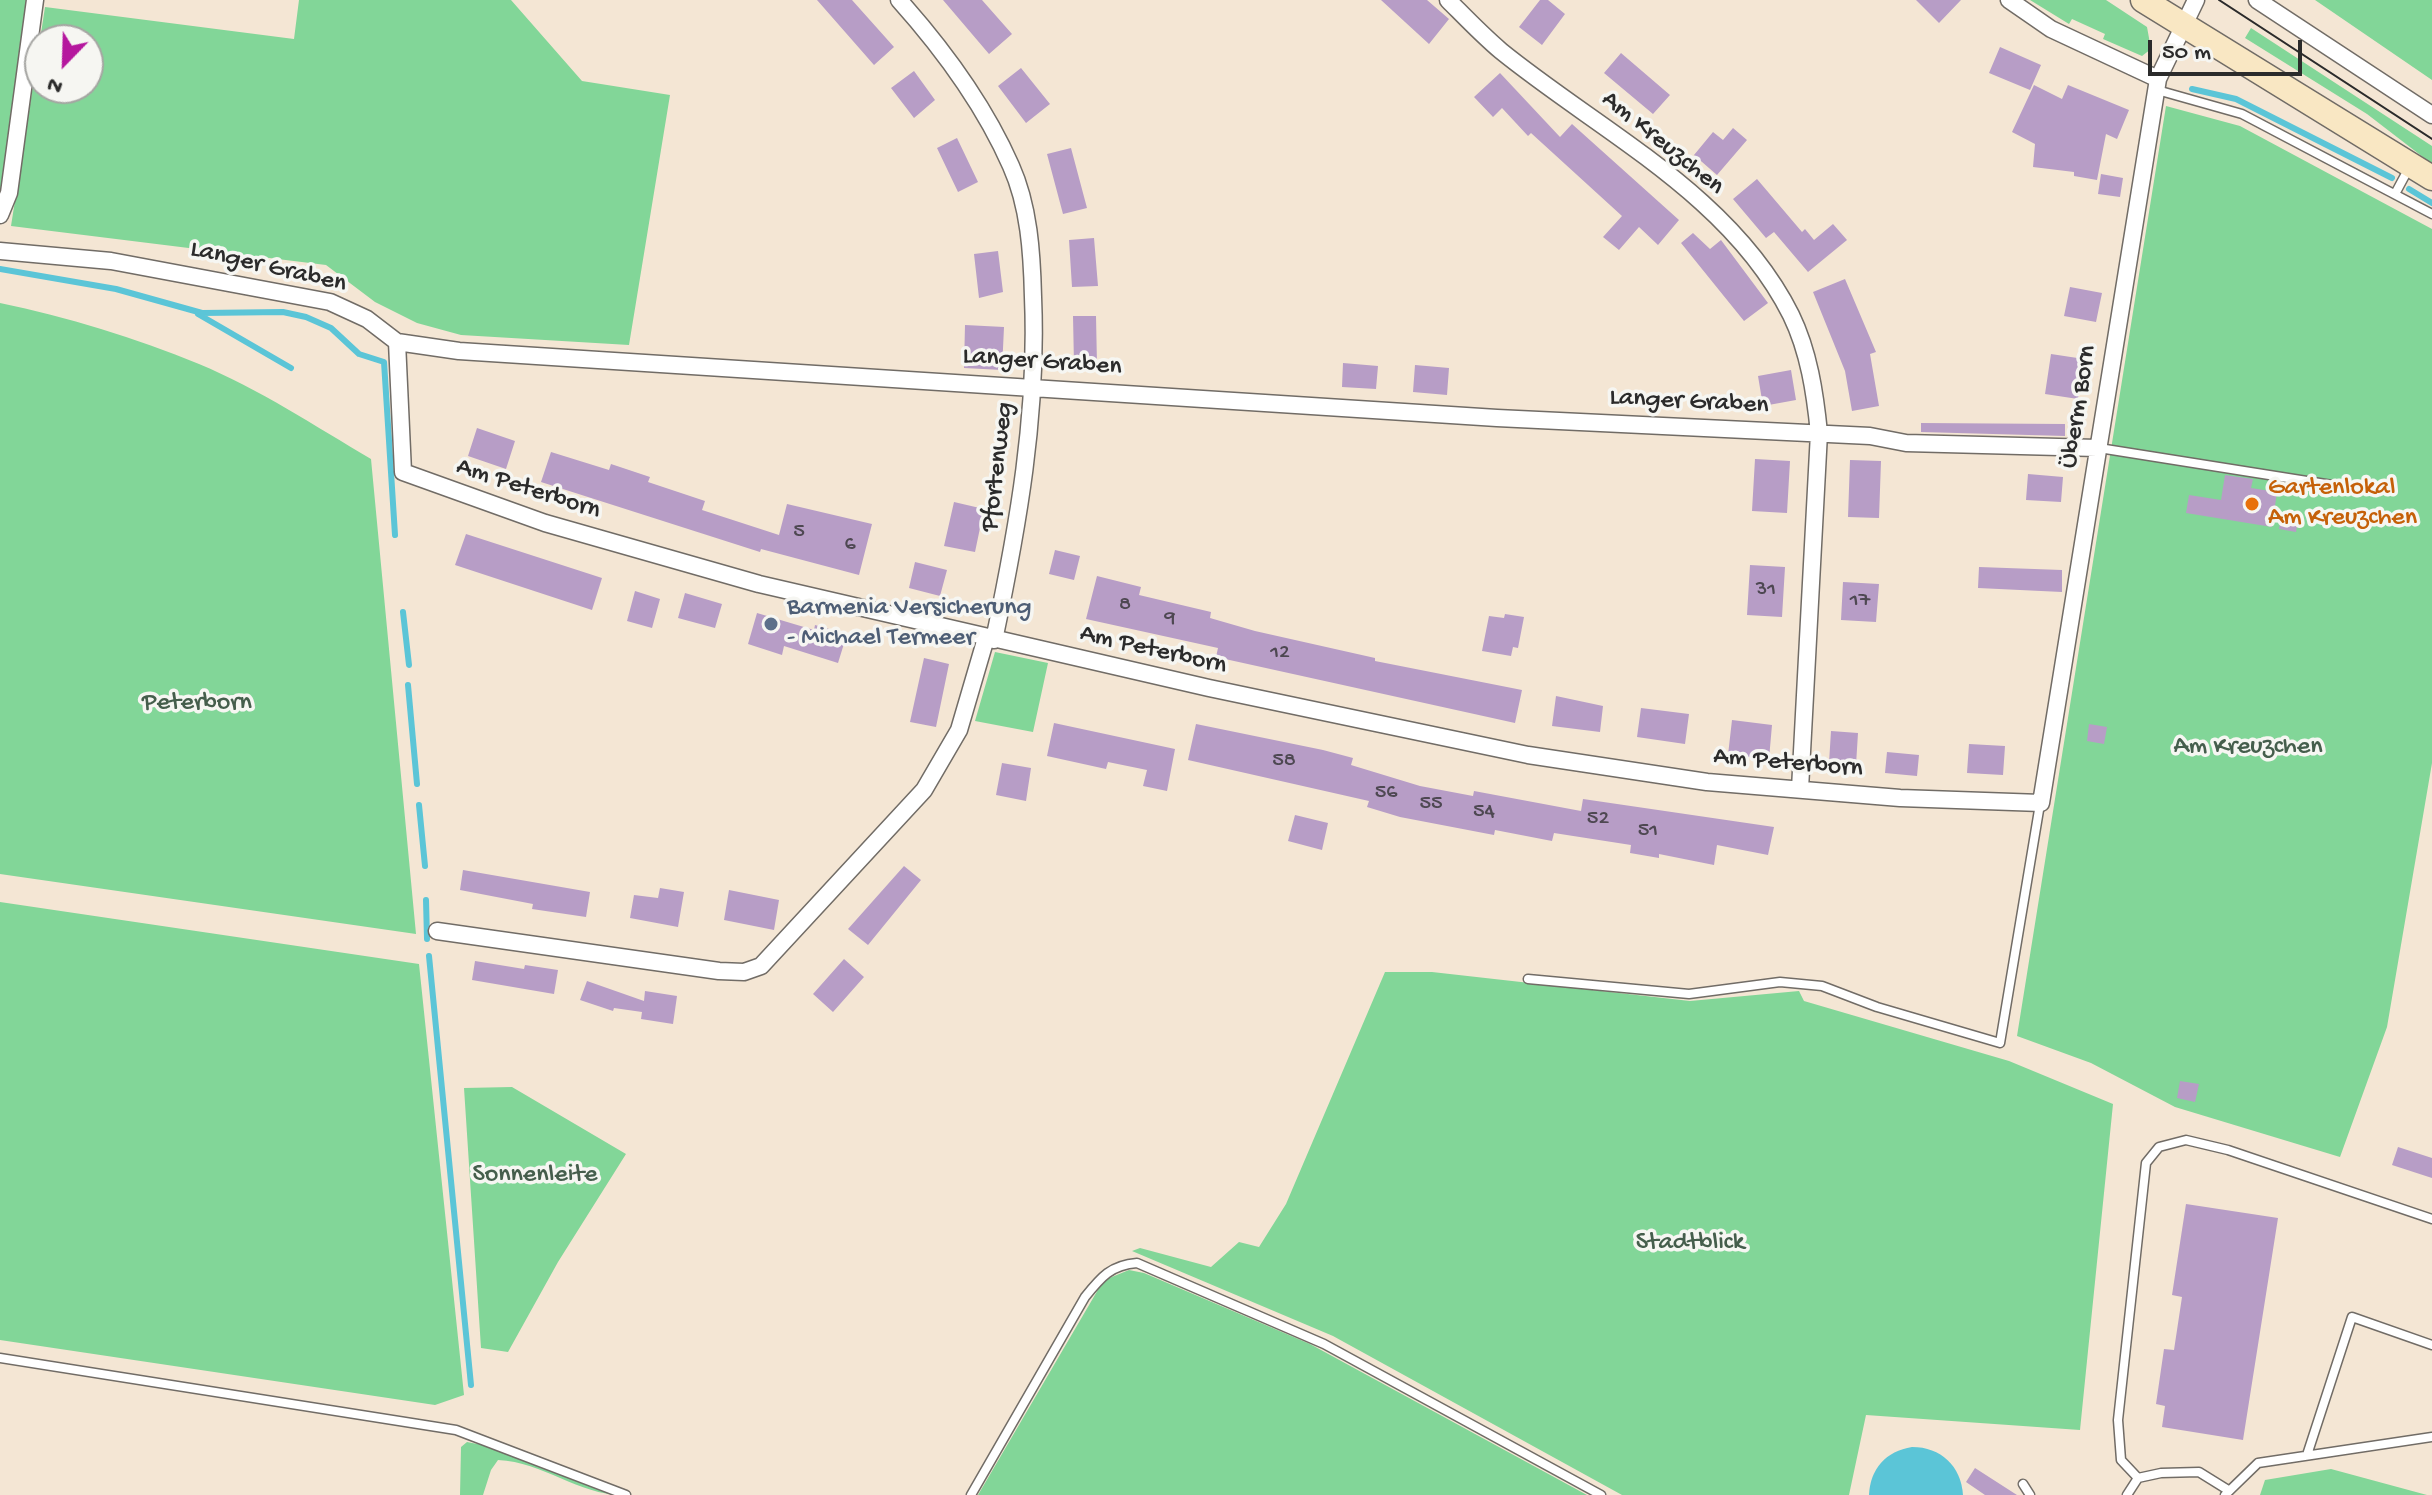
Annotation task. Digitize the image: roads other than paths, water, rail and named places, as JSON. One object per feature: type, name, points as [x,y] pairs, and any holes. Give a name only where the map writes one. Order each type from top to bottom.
[{"type":"main road","points":[[2143,0],[2422,171]]},
{"type":"street","points":[[0,215],[9,193],[35,0]]},
{"type":"street","name":"Pfortenweg","points":[[437,931],[719,971],[744,972],[761,966],[924,790],[959,730],[990,639],[1019,521],[1033,386],[1032,259],[1024,207],[1011,166],[943,53],[899,0]]},
{"type":"street","name":"Am Kreuzchen","points":[[1448,0],[1500,50],[1688,190],[1739,241],[1775,288],[1791,316],[1814,389],[1819,433],[1800,789]]},
{"type":"street","points":[[2009,0],[2051,29],[2157,84]]},
{"type":"street","name":"Überm Born","points":[[2041,803],[2157,84],[2196,0]]},
{"type":"street","points":[[2257,0],[2432,115]]},
{"type":"street","name":"Langer Graben","points":[[0,251],[111,261],[330,302],[367,319],[397,342],[459,351],[1497,418],[1870,436],[1906,443],[2097,448]]},
{"type":"street","name":"Am Peterborn","points":[[397,342],[403,472],[450,492],[759,584],[990,639],[1528,755],[1707,782],[1900,798],[2041,803]]},
{"type":"lane","points":[[2157,84],[2242,114],[2432,214]]},
{"type":"lane","points":[[2395,194],[2422,171]]},
{"type":"lane","points":[[2097,448],[2351,488]]},
{"type":"lane","points":[[1528,979],[1689,994],[1780,982],[1822,986],[1877,1007],[2000,1043],[2041,803]]},
{"type":"lane","points":[[2138,1478],[2121,1460],[2118,1420],[2146,1163],[2159,1147],[2186,1140],[2228,1150],[2432,1219]]},
{"type":"lane","points":[[971,1495],[1085,1297],[1103,1274],[1120,1264],[1137,1263],[1324,1344],[1601,1495]]},
{"type":"lane","points":[[2307,1455],[2352,1317],[2432,1345]]},
{"type":"lane","points":[[0,1358],[456,1430],[626,1495]]},
{"type":"lane","points":[[2127,1495],[2138,1478],[2161,1473],[2199,1472],[2226,1493],[2258,1463],[2432,1437]]},
{"type":"lane","points":[[2023,1484],[2030,1495]]},
{"type":"water","points":[[1912,1447],[1932,1450],[1948,1460],[1958,1475],[1963,1495],[1869,1495],[1872,1477],[1881,1463],[1894,1453]]},
{"type":"waterway","points":[[2192,89],[2236,99],[2392,178]]},
{"type":"waterway","points":[[2409,189],[2432,203]]},
{"type":"waterway","points":[[0,269],[116,289],[202,313],[283,312],[306,317],[331,328],[359,354],[384,362],[395,535]]},
{"type":"waterway","points":[[198,314],[291,368]]},
{"type":"waterway","points":[[403,612],[409,665]]},
{"type":"waterway","points":[[408,685],[417,784]]},
{"type":"waterway","points":[[419,805],[425,866]]},
{"type":"waterway","points":[[426,900],[427,939]]},
{"type":"waterway","points":[[429,956],[471,1385]]},
{"type":"tram line","points":[[2219,0],[2432,139]]},
{"type":"place","name":"Gartenlokal Am Kreuzchen","points":[[2252,504]]},
{"type":"place","name":"Barmenia Versicherung - Michael Termeer","points":[[771,624]]},
{"type":"park label","name":"Peterborn","points":[[197,704]]},
{"type":"park label","name":"Sonnenleite","points":[[535,1176]]},
{"type":"park label","name":"Stadtblick","points":[[1690,1244]]}]
